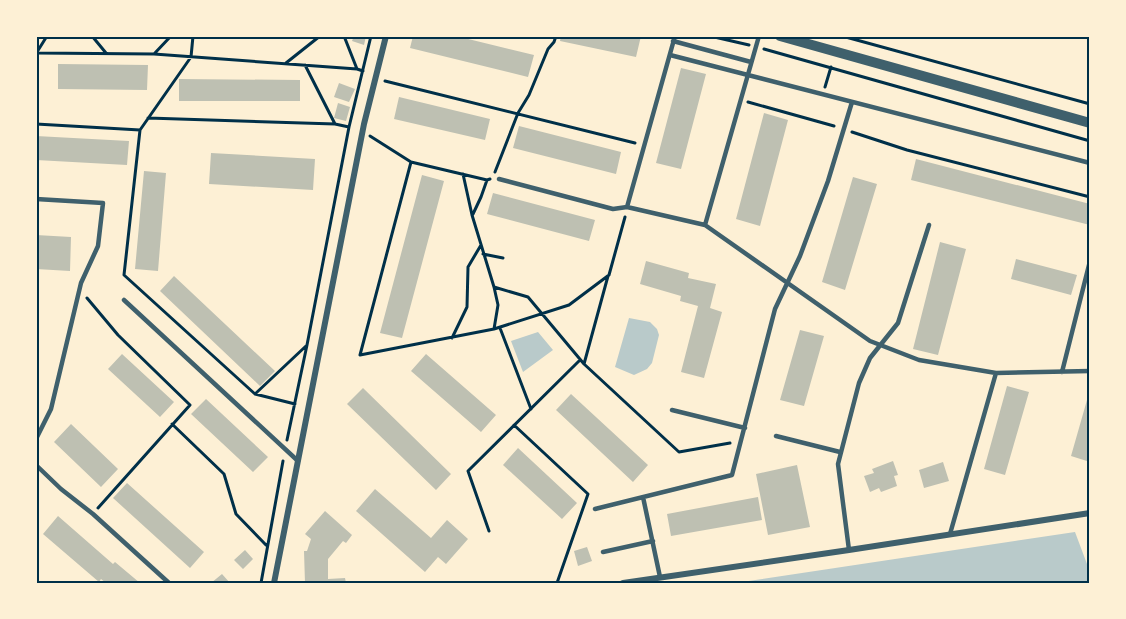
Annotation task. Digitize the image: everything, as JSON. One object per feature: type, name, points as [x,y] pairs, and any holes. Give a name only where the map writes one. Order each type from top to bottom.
[{"type":"street","points":[[274,583],[364,124],[386,36]]},
{"type":"street","points":[[787,37],[817,41],[1090,123]]},
{"type":"street","points":[[623,583],[1090,513]]},
{"type":"lane","points":[[705,225],[759,36]]},
{"type":"lane","points":[[627,207],[674,39],[751,62]]},
{"type":"lane","points":[[670,55],[1090,163]]},
{"type":"lane","points":[[595,509],[732,475],[775,309],[800,256],[828,181],[852,102]]},
{"type":"lane","points":[[499,179],[613,209],[627,207],[705,225],[870,341],[919,360],[996,373],[1090,371]]},
{"type":"lane","points":[[36,199],[103,204],[98,246],[81,284],[51,409],[36,439]]},
{"type":"lane","points":[[849,550],[838,464],[840,452],[859,383],[870,358],[898,323],[929,225]]},
{"type":"lane","points":[[1062,372],[1090,261]]},
{"type":"lane","points":[[124,300],[298,461]]},
{"type":"lane","points":[[950,534],[996,373]]},
{"type":"lane","points":[[672,410],[745,428]]},
{"type":"lane","points":[[776,436],[840,452]]},
{"type":"lane","points":[[36,465],[169,583]]},
{"type":"lane","points":[[642,497],[660,577]]},
{"type":"lane","points":[[603,552],[653,542]]},
{"type":"path","points":[[36,53],[47,36]]},
{"type":"path","points":[[92,36],[106,54]]},
{"type":"path","points":[[154,54],[171,36]]},
{"type":"path","points":[[193,36],[190,57],[140,130],[124,276],[255,394],[295,404]]},
{"type":"path","points":[[285,64],[320,36]]},
{"type":"path","points":[[344,36],[357,69]]},
{"type":"path","points":[[261,583],[285,449],[349,127],[371,36]]},
{"type":"path","points":[[370,136],[411,162],[487,180],[493,177],[518,113],[530,96],[548,49],[556,36]]},
{"type":"path","points":[[710,36],[1090,141]]},
{"type":"path","points":[[842,36],[1090,104]]},
{"type":"path","points":[[36,53],[154,54],[363,71]]},
{"type":"path","points":[[304,65],[335,124]]},
{"type":"path","points":[[375,79],[645,146]]},
{"type":"path","points":[[740,100],[844,129],[908,150],[1090,197]]},
{"type":"path","points":[[148,118],[335,124],[349,127]]},
{"type":"path","points":[[36,124],[140,130]]},
{"type":"path","points":[[411,162],[360,355],[494,330],[569,304],[609,275]]},
{"type":"path","points":[[463,174],[472,215],[498,305],[494,330]]},
{"type":"path","points":[[472,215],[487,180]]},
{"type":"path","points":[[584,364],[627,207]]},
{"type":"path","points":[[452,338],[467,307],[468,267],[481,245]]},
{"type":"path","points":[[483,254],[503,258]]},
{"type":"path","points":[[494,287],[528,297],[580,360],[679,452],[741,442]]},
{"type":"path","points":[[80,290],[118,335],[190,405],[93,514]]},
{"type":"path","points":[[500,328],[531,409]]},
{"type":"path","points":[[255,394],[307,345]]},
{"type":"path","points":[[489,531],[468,471],[580,360]]},
{"type":"path","points":[[172,424],[224,474],[236,514],[267,546]]},
{"type":"path","points":[[514,425],[588,494],[557,583]]},
{"type":"shaded area","points":[[629,318],[650,322],[659,335],[652,363],[647,369],[634,375],[615,367]]},
{"type":"shaded area","points":[[538,332],[553,350],[523,372],[511,341]]},
{"type":"shaded area","points":[[1075,532],[1090,572],[1090,583],[735,583]]},
{"type":"building","points":[[354,36],[366,36],[364,45],[352,41]]},
{"type":"building","points":[[413,36],[456,36],[534,55],[528,77],[410,48]]},
{"type":"building","points":[[561,36],[641,36],[636,57],[560,41]]},
{"type":"building","points":[[58,64],[148,65],[147,90],[58,89]]},
{"type":"building","points":[[681,68],[706,74],[681,169],[656,163]]},
{"type":"building","points":[[179,79],[300,80],[300,101],[179,101]]},
{"type":"building","points":[[339,83],[355,89],[349,102],[334,97]]},
{"type":"building","points":[[399,97],[490,119],[485,140],[394,119]]},
{"type":"building","points":[[338,103],[350,107],[346,121],[334,118]]},
{"type":"building","points":[[764,113],[788,120],[760,226],[736,219]]},
{"type":"building","points":[[519,126],[621,152],[616,174],[513,148]]},
{"type":"building","points":[[36,136],[129,141],[127,165],[36,160]]},
{"type":"building","points":[[211,153],[315,159],[313,190],[209,184]]},
{"type":"building","points":[[916,159],[1090,204],[1090,225],[911,180]]},
{"type":"building","points":[[144,171],[166,173],[158,271],[135,269]]},
{"type":"building","points":[[422,175],[444,181],[402,338],[380,333]]},
{"type":"building","points":[[853,177],[877,184],[845,290],[822,282]]},
{"type":"building","points":[[493,193],[595,220],[589,241],[487,214]]},
{"type":"building","points":[[36,235],[71,237],[70,271],[36,269]]},
{"type":"building","points":[[940,242],[966,249],[938,355],[913,349]]},
{"type":"building","points":[[1016,259],[1077,275],[1071,295],[1011,279]]},
{"type":"building","points":[[646,261],[689,273],[688,278],[716,284],[710,308],[722,312],[704,378],[681,372],[698,306],[680,301],[681,296],[640,284]]},
{"type":"building","points":[[174,276],[275,371],[260,386],[160,291]]},
{"type":"building","points":[[800,330],[824,336],[804,406],[780,400]]},
{"type":"building","points":[[122,354],[174,402],[160,417],[108,369]]},
{"type":"building","points":[[426,354],[496,415],[481,432],[411,371]]},
{"type":"building","points":[[1007,386],[1029,392],[1005,475],[984,469]]},
{"type":"building","points":[[363,388],[451,474],[436,490],[347,404]]},
{"type":"building","points":[[571,394],[648,465],[633,482],[556,410]]},
{"type":"building","points":[[206,399],[268,457],[253,472],[191,414]]},
{"type":"building","points":[[1087,400],[1090,401],[1090,462],[1071,456]]},
{"type":"building","points":[[71,424],[118,469],[101,487],[54,442]]},
{"type":"building","points":[[518,448],[577,503],[562,519],[503,465]]},
{"type":"building","points":[[893,461],[898,475],[894,476],[897,486],[881,492],[879,488],[870,492],[864,476],[874,473],[872,469]]},
{"type":"building","points":[[943,462],[949,481],[924,488],[919,470]]},
{"type":"building","points":[[797,465],[810,527],[768,535],[756,474]]},
{"type":"building","points":[[127,483],[204,552],[190,568],[113,498]]},
{"type":"building","points":[[375,489],[431,538],[447,520],[468,539],[446,564],[438,557],[425,572],[356,511]]},
{"type":"building","points":[[758,497],[762,520],[671,536],[667,514]]},
{"type":"building","points":[[325,511],[352,535],[346,543],[343,541],[328,559],[328,579],[345,578],[346,583],[305,583],[304,551],[307,551],[311,539],[305,534]]},
{"type":"building","points":[[58,516],[113,564],[115,562],[140,583],[106,583],[101,579],[99,582],[43,534]]},
{"type":"building","points":[[587,547],[592,561],[578,566],[574,551]]},
{"type":"building","points":[[245,550],[253,559],[243,569],[234,560]]},
{"type":"building","points":[[222,574],[230,583],[211,583]]}]
